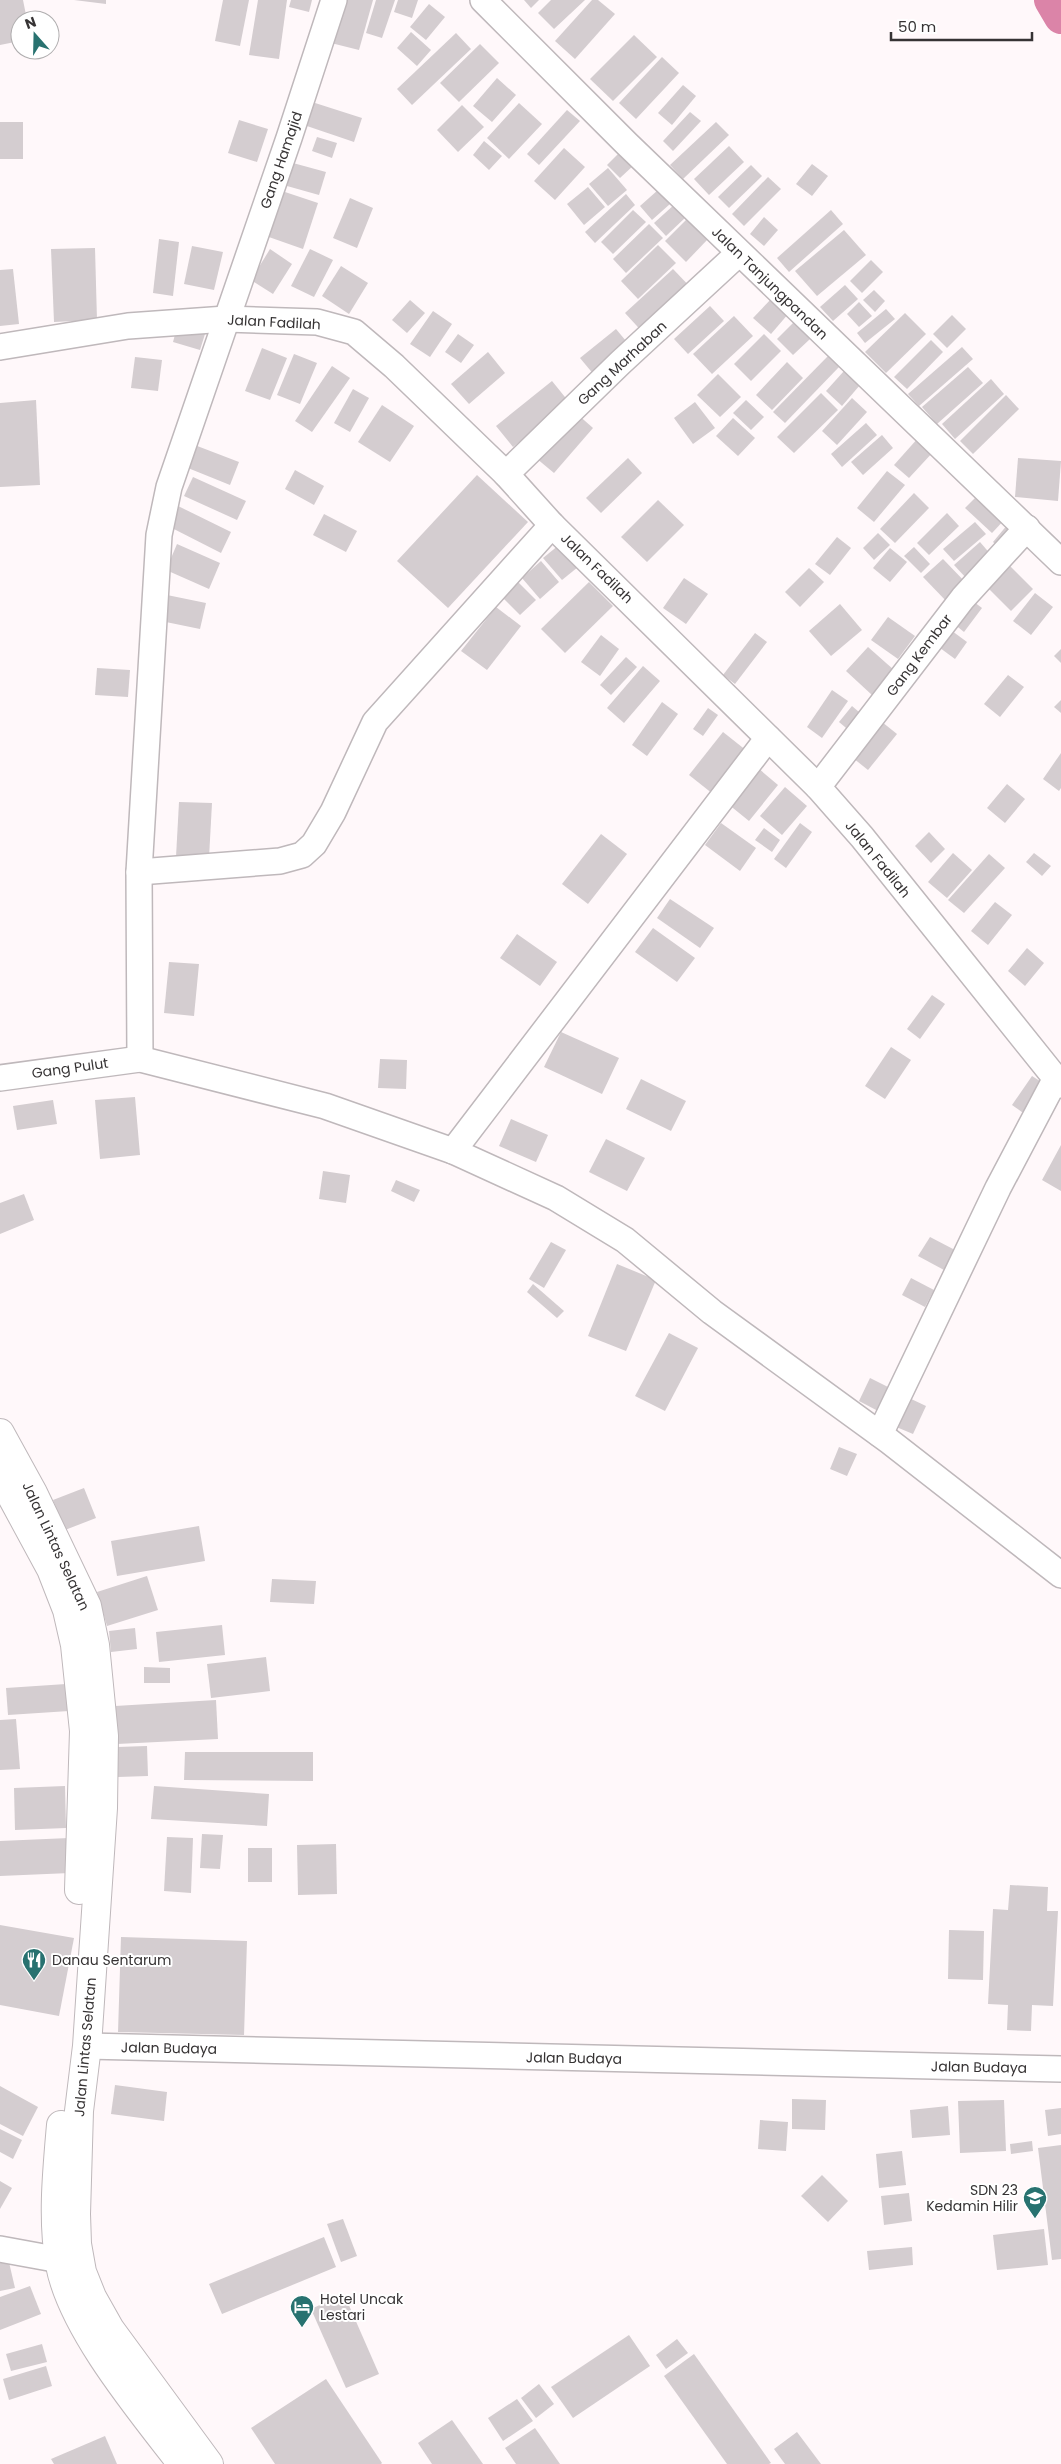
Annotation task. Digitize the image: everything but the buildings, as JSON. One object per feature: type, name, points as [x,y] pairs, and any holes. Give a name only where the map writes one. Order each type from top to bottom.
[{"type":"highway","name":"Jalan Lintas Selatan","points":[[0,1433],[33,1493],[86,1606],[95,1645],[104,1736],[103,1808],[87,2046],[79,2111],[76,2206],[77,2244],[82,2272],[92,2297],[110,2329],[209,2464]]},
{"type":"highway","name":"Jalan Lintas Selatan","points":[[0,1475],[51,1570],[67,1610],[76,1645],[84,1731],[83,1812],[77,1936],[58,2163],[56,2211],[60,2260],[70,2296],[79,2318],[113,2371],[182,2464]]},
{"type":"street","name":"Gang Hamajid","points":[[140,1059],[139,872],[160,535],[169,487],[289,138],[334,0]]},
{"type":"street","name":"Jalan Tanjungpandan","points":[[483,0],[739,253],[1061,562]]},
{"type":"street","name":"Gang Marhaban","points":[[506,474],[739,253]]},
{"type":"street","name":"Jalan Fadilah","points":[[0,347],[128,326],[226,319],[317,322],[354,332],[394,366],[506,474],[552,525],[818,787],[868,844],[1058,1082]]},
{"type":"street","points":[[139,872],[280,861],[302,854],[314,844],[333,812],[375,722],[552,525]]},
{"type":"street","name":"Gang Kembar","points":[[818,787],[963,598],[1027,528]]},
{"type":"street","points":[[453,1151],[768,738]]},
{"type":"street","points":[[140,1059],[324,1106],[453,1151],[556,1198],[625,1240],[712,1312],[880,1434],[1061,1575]]},
{"type":"street","name":"Gang Pulut","points":[[0,1078],[140,1059]]},
{"type":"street","points":[[880,1434],[998,1188],[1058,1082]]},
{"type":"street","name":"Jalan Budaya","points":[[87,2046],[1061,2069]]},
{"type":"street","points":[[0,2249],[60,2260]]},
{"type":"waterway","points":[[1051,0],[1061,17]]},
{"type":"place","name":"Danau Sentarum","points":[[34,1981]]},
{"type":"place","name":"SDN 23 Kedamin Hilir","points":[[1035,2219]]},
{"type":"place","name":"Hotel Uncak Lestari","points":[[302,2328]]}]
